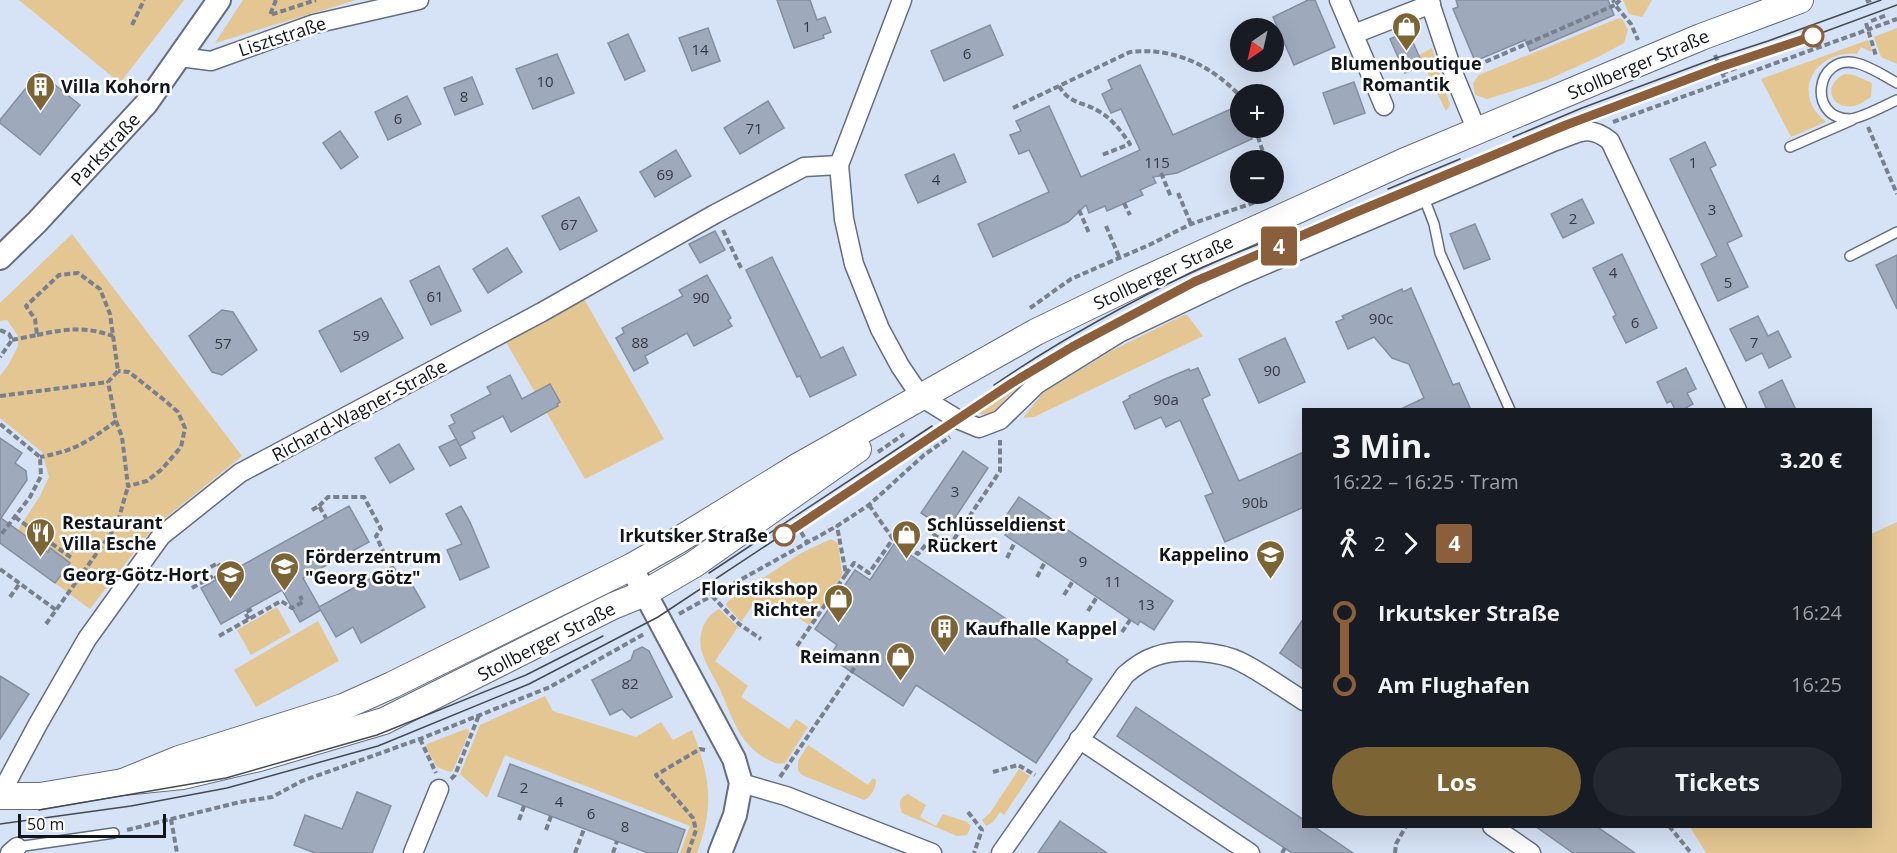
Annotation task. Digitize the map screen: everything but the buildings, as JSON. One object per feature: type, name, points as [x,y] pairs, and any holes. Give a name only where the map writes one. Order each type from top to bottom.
[{"type":"main road","name":"Stollberger Straße","points":[[123,782],[179,759],[343,707],[631,567],[797,467],[1036,332],[1135,284],[1403,162],[1701,37],[1800,0]]},
{"type":"main road","name":"Stollberger Straße","points":[[0,795],[40,796],[123,782],[182,776],[237,763],[384,721],[613,606],[645,593],[693,565],[898,420],[921,397]]},
{"type":"main road","name":"Stollberger Straße","points":[[0,814],[40,796]]},
{"type":"street","name":"Parkstraße","points":[[0,258],[37,222],[146,104],[219,0]]},
{"type":"street","name":"Lisztstraße","points":[[180,57],[211,61],[314,24],[419,0]]},
{"type":"street","points":[[902,0],[839,165],[844,219],[854,264],[891,351],[921,397],[957,419],[979,428],[1000,420],[1038,384],[1119,333],[1239,276],[1553,142],[1590,130],[1601,133],[1610,141],[1736,408]]},
{"type":"street","points":[[1339,0],[1384,106]]},
{"type":"street","points":[[1354,34],[1430,2],[1454,75],[1477,131]]},
{"type":"street","name":"Richard-Wagner-Straße","points":[[0,795],[87,639],[161,536],[240,473],[804,167],[839,165]]},
{"type":"street","points":[[631,567],[734,759],[741,783],[735,815],[720,853]]},
{"type":"street","points":[[1000,853],[1125,675],[1139,663],[1158,655],[1210,652],[1240,660],[1302,700]]},
{"type":"street","points":[[1079,739],[1250,853]]},
{"type":"street","points":[[741,783],[786,796],[932,853]]},
{"type":"street","points":[[413,853],[439,789]]},
{"type":"street","points":[[1495,828],[1531,853]]},
{"type":"lane","points":[[1858,117],[1837,116],[1824,106],[1821,86],[1824,76],[1831,69],[1845,62],[1855,63],[1897,83]]},
{"type":"lane","points":[[1790,147],[1897,100]]},
{"type":"lane","points":[[1424,198],[1434,224],[1440,253],[1509,408]]},
{"type":"lane","points":[[1850,256],[1897,232]]},
{"type":"lane","points":[[14,850],[114,833]]},
{"type":"path","points":[[132,25],[144,0]]},
{"type":"path","points":[[276,0],[270,15],[316,0]]},
{"type":"path","points":[[1454,75],[1620,0]]},
{"type":"path","points":[[1614,2],[1631,24],[1640,44]]},
{"type":"path","points":[[1882,75],[1869,30],[1869,22],[1887,15]]},
{"type":"path","points":[[1590,130],[1897,19]]},
{"type":"path","points":[[1013,108],[1130,52],[1151,50],[1182,56],[1230,85]]},
{"type":"path","points":[[1723,51],[1714,54],[1726,82]]},
{"type":"path","points":[[1722,73],[1739,67]]},
{"type":"path","points":[[1059,86],[1066,97],[1099,111],[1117,125],[1130,144],[1102,155]]},
{"type":"path","points":[[1858,117],[1897,194]]},
{"type":"path","points":[[1161,173],[1172,196]]},
{"type":"path","points":[[1178,193],[1191,224]]},
{"type":"path","points":[[1125,203],[1130,215]]},
{"type":"path","points":[[1079,210],[1089,233]]},
{"type":"path","points":[[1106,226],[1120,259]]},
{"type":"path","points":[[723,229],[742,270]]},
{"type":"path","points":[[37,335],[35,319],[27,306],[59,274],[78,273],[100,290],[110,314],[118,371]]},
{"type":"path","points":[[0,357],[12,340],[70,328],[98,330],[113,336]]},
{"type":"path","points":[[0,330],[9,334],[12,340]]},
{"type":"path","points":[[0,396],[108,382],[118,371]]},
{"type":"path","points":[[118,371],[129,372],[163,399],[178,412],[185,428],[181,447],[162,469],[147,482],[128,486]]},
{"type":"path","points":[[46,624],[117,525],[128,486],[122,437],[116,421],[108,382]]},
{"type":"path","points":[[869,505],[893,539],[918,554],[934,535],[950,545],[999,471],[1000,420]]},
{"type":"path","points":[[40,457],[64,453],[89,441],[116,421]]},
{"type":"path","points":[[0,424],[40,457],[41,476],[30,497],[0,536]]},
{"type":"path","points":[[312,510],[328,497],[364,496],[381,529],[376,536],[384,553]]},
{"type":"path","points":[[319,506],[326,518]]},
{"type":"path","points":[[15,516],[73,558]]},
{"type":"path","points":[[837,526],[846,574]]},
{"type":"path","points":[[801,532],[807,542]]},
{"type":"path","points":[[797,646],[854,563],[869,573],[893,539]]},
{"type":"path","points":[[1006,558],[1015,543]]},
{"type":"path","points":[[1036,577],[1045,562]]},
{"type":"path","points":[[187,580],[218,563],[225,575]]},
{"type":"path","points":[[0,569],[56,610]]},
{"type":"path","points":[[192,588],[215,575],[217,579]]},
{"type":"path","points":[[1064,595],[1073,581]]},
{"type":"path","points":[[10,597],[20,583]]},
{"type":"path","points":[[716,588],[710,594],[739,624],[761,639]]},
{"type":"path","points":[[219,636],[281,601],[292,608],[303,602],[300,596]]},
{"type":"path","points":[[1088,610],[1097,597]]},
{"type":"path","points":[[249,619],[245,613],[252,609],[251,607]]},
{"type":"path","points":[[1122,632],[1130,620]]},
{"type":"path","points":[[789,764],[857,664]]},
{"type":"path","points":[[439,789],[455,775],[479,715]]},
{"type":"path","points":[[420,739],[435,767],[439,789]]},
{"type":"path","points":[[688,853],[696,830],[693,818],[656,775],[700,750],[730,750]]},
{"type":"path","points":[[993,772],[1018,765],[1049,783]]},
{"type":"path","points":[[519,820],[524,806]]},
{"type":"path","points":[[968,812],[982,830],[974,853]]},
{"type":"path","points":[[546,830],[551,816]]},
{"type":"path","points":[[171,819],[177,853]]},
{"type":"path","points":[[1395,853],[1396,844],[1405,828]]},
{"type":"path","points":[[1671,828],[1691,853]]},
{"type":"path","points":[[575,853],[584,829]]},
{"type":"path","points":[[613,853],[617,841]]},
{"type":"shaded area","points":[[19,0],[184,0],[120,83]]},
{"type":"shaded area","points":[[243,0],[356,0],[215,43]]},
{"type":"shaded area","points":[[1623,0],[1652,0],[1642,17],[1629,14]]},
{"type":"shaded area","points":[[1619,18],[1623,20],[1628,30],[1624,43],[1598,57],[1547,80],[1487,99],[1475,95],[1473,83],[1479,75]]},
{"type":"shaded area","points":[[1897,28],[1897,64],[1881,57],[1874,37]]},
{"type":"shaded area","points":[[1868,40],[1871,52],[1861,47],[1857,54],[1837,56],[1828,60],[1814,73],[1809,92],[1811,103],[1815,111],[1826,122],[1791,137],[1761,79]]},
{"type":"shaded area","points":[[1432,48],[1450,105],[1446,111],[1419,55]]},
{"type":"shaded area","points":[[1845,74],[1854,75],[1872,83],[1871,97],[1854,106],[1839,104],[1831,90],[1838,78]]},
{"type":"shaded area","points":[[72,234],[242,456],[153,528],[90,609],[55,583],[70,562],[51,548],[48,552],[18,530],[40,496],[49,477],[42,452],[0,418],[0,376],[18,346],[18,336],[7,320],[0,321],[0,303]]},
{"type":"shaded area","points":[[584,299],[664,439],[585,479],[506,342]]},
{"type":"shaded area","points":[[1187,315],[1203,336],[1034,417],[1023,418],[1043,393],[1111,351]]},
{"type":"shaded area","points":[[1028,378],[993,412],[981,414],[975,412]]},
{"type":"shaded area","points":[[1897,522],[1897,853],[1706,853],[1691,828],[1872,828],[1872,534]]},
{"type":"shaded area","points":[[831,539],[838,543],[842,574],[839,582],[809,625],[775,602],[765,615],[752,606],[741,622],[726,605],[727,602],[801,553]]},
{"type":"shaded area","points":[[277,607],[291,632],[251,655],[237,630]]},
{"type":"shaded area","points":[[719,609],[738,627],[715,661],[748,686],[741,697],[789,729],[796,719],[808,727],[785,763],[780,764],[767,759],[749,746],[737,728],[704,659],[700,643],[702,631],[706,621]]},
{"type":"shaded area","points":[[318,621],[339,661],[256,707],[234,670]]},
{"type":"shaded area","points":[[545,696],[553,711],[636,737],[661,722],[673,740],[692,730],[703,762],[708,791],[706,820],[697,853],[680,853],[690,826],[505,755],[487,798],[460,774],[480,725]]},
{"type":"shaded area","points":[[466,729],[469,733],[453,770],[450,772],[437,767],[426,748],[427,744]]},
{"type":"shaded area","points":[[808,745],[868,785],[873,778],[876,780],[867,799],[864,800],[802,775],[798,770],[798,761]]},
{"type":"shaded area","points":[[1019,769],[1030,776],[1004,815],[1000,812],[993,822],[986,826],[982,820],[990,813]]},
{"type":"shaded area","points":[[908,794],[926,805],[920,817],[936,826],[943,814],[967,822],[971,826],[967,835],[957,836],[902,813],[900,802],[902,797]]},
{"type":"tram line","points":[[1513,137],[1582,108],[1716,58],[1881,0]]},
{"type":"tram line","points":[[0,824],[131,806],[227,788],[378,746],[529,684],[658,617],[1012,383],[1136,311],[1194,282],[1585,117],[1897,5]]},
{"type":"tram line","name":"4","points":[[784,535],[1012,383],[1136,311],[1194,282],[1508,148],[1720,67],[1813,36]]},
{"type":"tram line","points":[[1388,189],[1460,159]]},
{"type":"tram line","points":[[994,385],[1066,339],[1141,298],[1204,267],[1289,232]]},
{"type":"tram line","points":[[709,573],[932,426]]},
{"type":"tram line","points":[[39,810],[226,778],[377,735],[526,675],[603,636]]},
{"type":"place","name":"Blumenboutique Romantik","points":[[1406,52]]},
{"type":"place","name":"Villa Kohorn","points":[[40,112]]},
{"type":"place","name":"Irkutsker Straße","points":[[784,535]]},
{"type":"place","name":"Restaurant Villa Esche","points":[[41,558]]},
{"type":"place","name":"Schlüsseldienst Rückert","points":[[906,560]]},
{"type":"place","name":"Kappelino","points":[[1270,580]]},
{"type":"place","name":"Förderzentrum \"Georg Götz\"","points":[[284,592]]},
{"type":"place","name":"Georg-Götz-Hort","points":[[230,600]]},
{"type":"place","name":"Floristikshop Richter","points":[[839,624]]},
{"type":"place","name":"Kaufhalle Kappel","points":[[944,654]]},
{"type":"place","name":"Reimann","points":[[901,682]]}]
